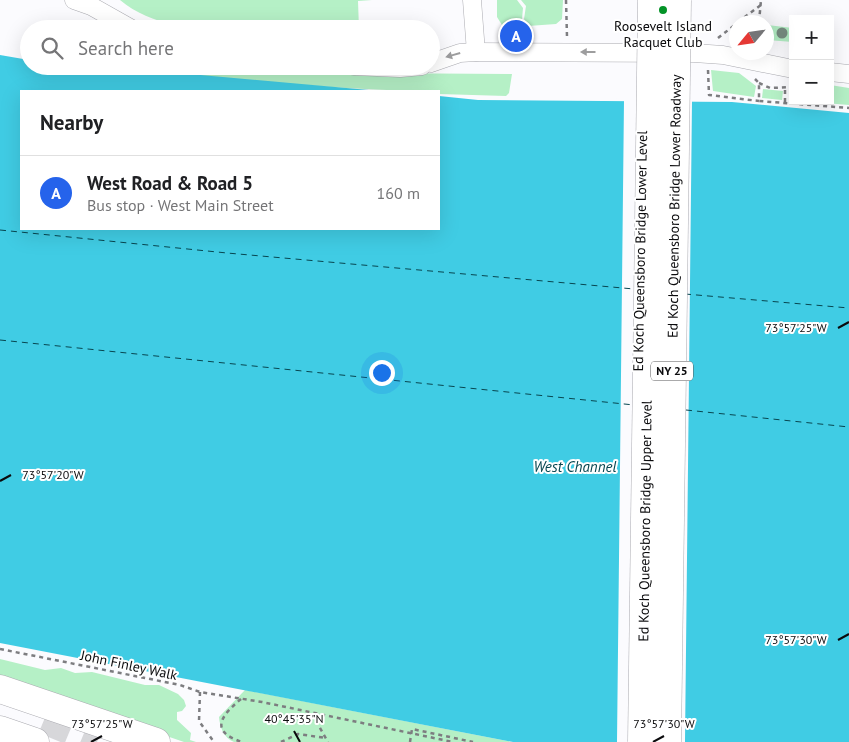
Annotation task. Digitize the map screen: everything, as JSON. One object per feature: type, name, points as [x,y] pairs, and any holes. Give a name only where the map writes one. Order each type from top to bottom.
[{"type":"highway","name":"Ed Koch Queensboro Bridge Lower Level","points":[[634,742],[644,0]]},
{"type":"highway","name":"Ed Koch Queensboro Bridge Upper Level","points":[[642,742],[652,0]]},
{"type":"highway","name":"Ed Koch Queensboro Bridge Upper Level","points":[[660,742],[669,0]]},
{"type":"highway","name":"Ed Koch Queensboro Bridge Lower Roadway","points":[[668,742],[677,0]]},
{"type":"highway","points":[[0,689],[156,742]]},
{"type":"highway","points":[[0,703],[40,731]]},
{"type":"highway","points":[[0,730],[40,731]]},
{"type":"street","points":[[74,0],[91,6],[116,20]]},
{"type":"street","points":[[472,0],[476,52]]},
{"type":"street","points":[[440,60],[460,53],[476,52],[694,53],[723,55],[789,68]]},
{"type":"street","points":[[834,72],[849,71]]},
{"type":"path","points":[[566,0],[567,39]]},
{"type":"path","points":[[760,15],[761,0]]},
{"type":"path","points":[[748,15],[761,6]]},
{"type":"path","points":[[712,42],[729,29]]},
{"type":"path","points":[[714,67],[708,66],[709,95],[789,102]]},
{"type":"path","points":[[748,74],[759,83],[770,88],[789,88]]},
{"type":"path","points":[[759,83],[759,100]]},
{"type":"path","points":[[785,102],[786,88]]},
{"type":"path","points":[[826,105],[849,108]]},
{"type":"path","name":"John Finley Walk","points":[[0,649],[180,685],[200,692],[453,742]]},
{"type":"path","points":[[200,692],[199,721],[214,742]]},
{"type":"path","points":[[242,699],[221,720],[224,730],[230,738],[242,742]]},
{"type":"path","points":[[312,714],[328,742]]},
{"type":"path","points":[[410,742],[412,730],[473,742]]},
{"type":"path","points":[[281,742],[298,734],[326,738]]},
{"type":"green space","points":[[120,0],[372,0],[358,1],[359,20],[158,20],[136,11]]},
{"type":"green space","points":[[497,0],[517,0],[523,8],[522,19],[526,25],[502,25],[497,17]]},
{"type":"green space","points":[[521,0],[563,0],[562,19],[556,24],[528,26],[524,19],[526,6]]},
{"type":"green space","points":[[774,26],[789,28],[789,42],[774,41]]},
{"type":"green space","points":[[711,70],[739,73],[756,86],[754,97],[713,91]]},
{"type":"green space","points":[[512,74],[509,93],[506,96],[440,94],[440,90],[312,86],[196,75]]},
{"type":"green space","points":[[834,86],[849,88],[849,105],[834,104]]},
{"type":"green space","points":[[763,89],[783,91],[782,100],[762,98]]},
{"type":"green space","points":[[0,659],[45,670],[61,668],[75,673],[92,672],[145,685],[159,685],[178,694],[184,700],[186,706],[182,711],[177,712],[177,720],[191,733],[190,740],[196,742],[184,742],[0,679]]},
{"type":"green space","points":[[245,690],[512,742],[234,742],[223,732],[219,717]]},
{"type":"water","name":"West Channel","points":[[0,55],[20,58],[20,75],[201,75],[369,90],[20,90],[20,230],[440,230],[440,96],[478,100],[732,102],[849,113],[849,742],[513,742],[0,643]]},
{"type":"pier","points":[[613,98],[704,99],[692,100],[685,742],[617,742],[624,100]]},
{"type":"ferry route","points":[[0,230],[227,253],[634,289]]},
{"type":"ferry route","points":[[685,294],[849,308]]},
{"type":"ferry route","points":[[0,340],[634,405]]},
{"type":"ferry route","points":[[686,410],[849,427]]},
{"type":"tunnel","points":[[44,720],[97,742]]},
{"type":"place","name":"Roosevelt Island Racquet Club","points":[[663,10]]},
{"type":"place","name":"West Road & Road 5","points":[[516,36]]}]
